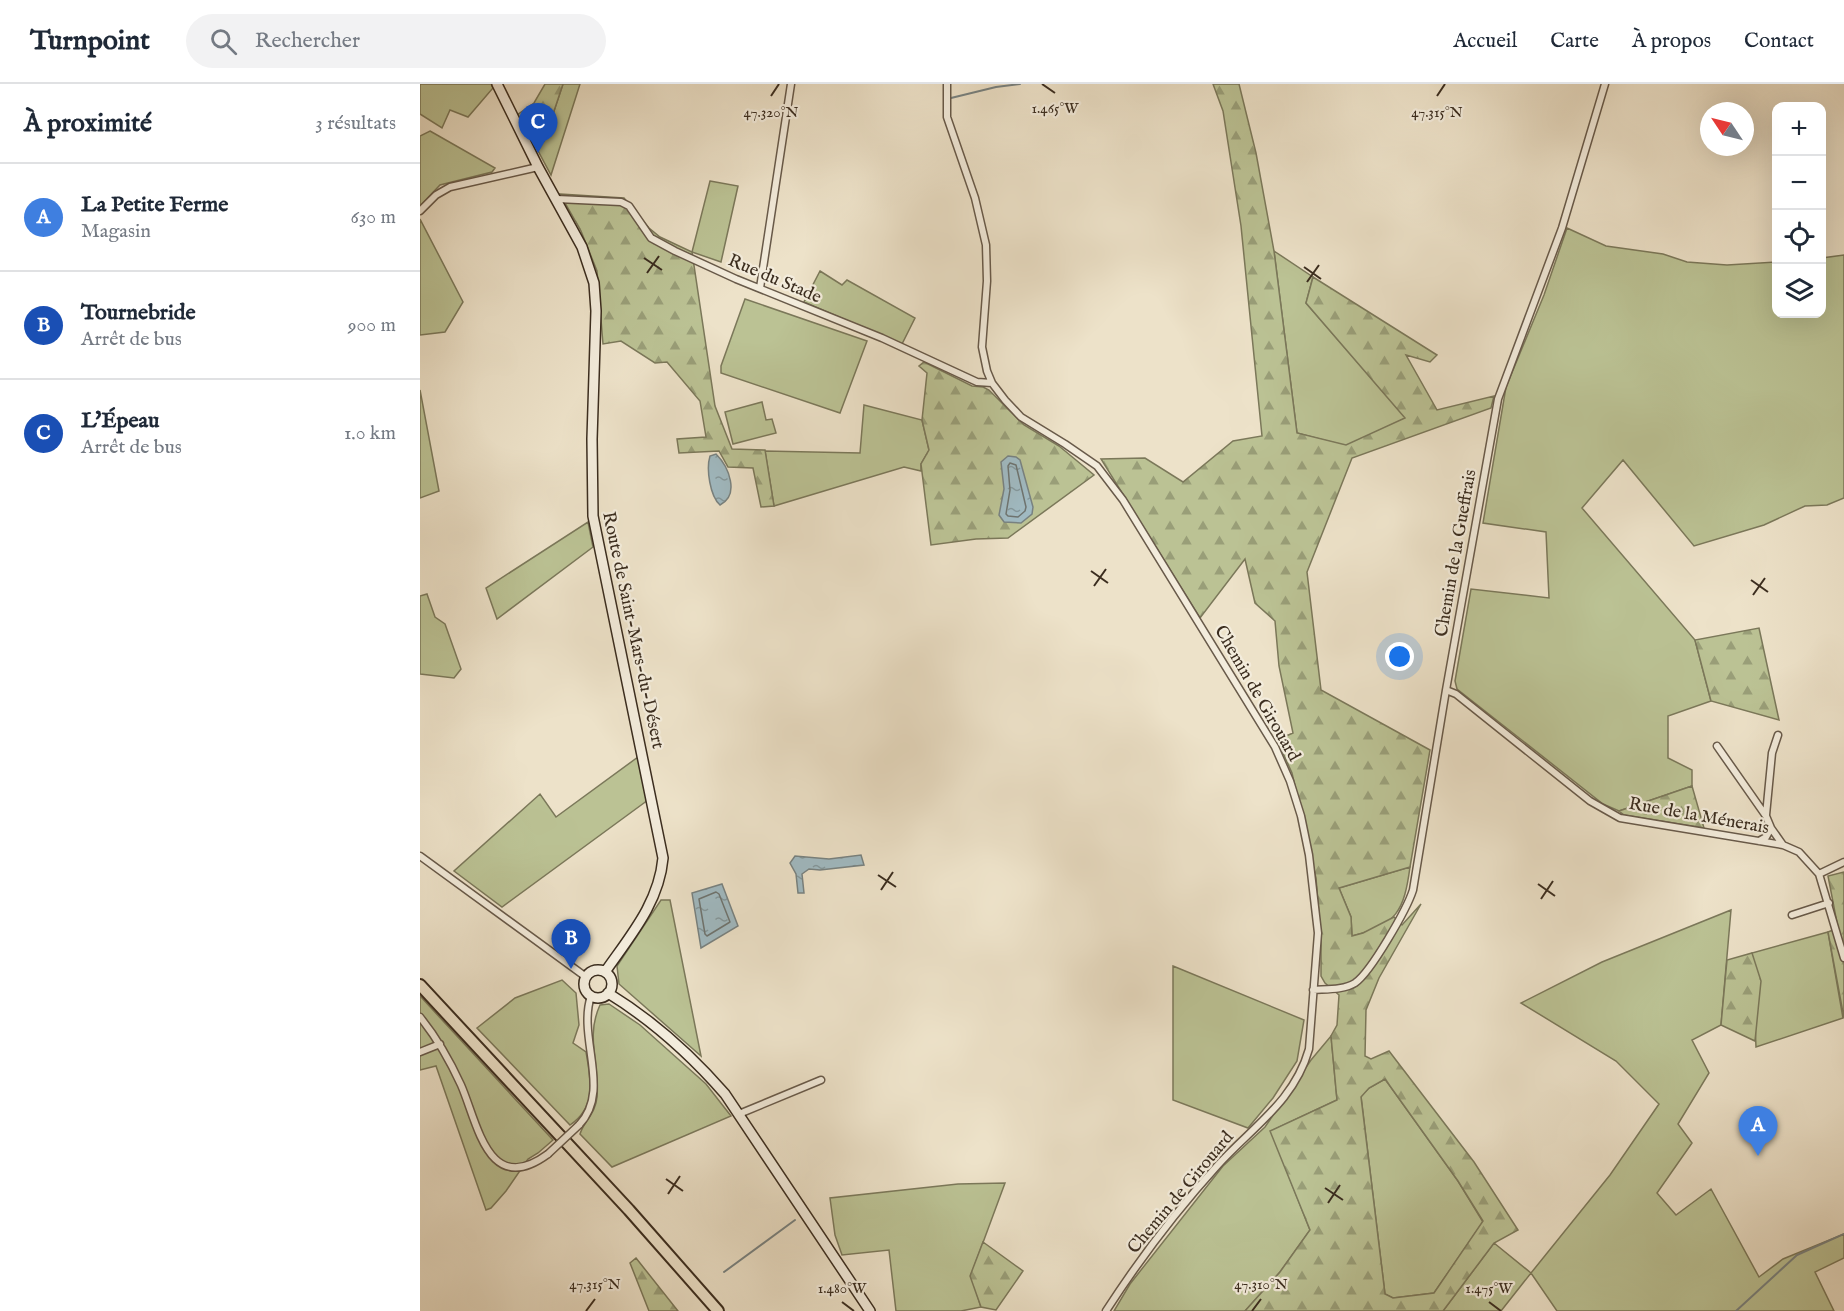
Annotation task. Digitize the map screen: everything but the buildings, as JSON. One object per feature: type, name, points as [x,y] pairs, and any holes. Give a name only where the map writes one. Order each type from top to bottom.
[{"type":"main road","name":"Route de Saint-Mars-du-Désert","points":[[497,84],[538,167],[582,247],[594,283],[596,312],[592,439],[593,516],[663,858],[662,873],[653,901],[605,972]]},
{"type":"main road","points":[[596,970],[605,972],[611,979],[611,989],[600,998],[591,996],[584,985],[586,976],[596,970]]},
{"type":"main road","points":[[420,985],[629,1209],[718,1311]]},
{"type":"main road","points":[[608,993],[662,1032],[710,1077],[739,1113],[870,1311]]},
{"type":"street","points":[[760,288],[791,84]]},
{"type":"street","name":"Chemin de Girouard","points":[[947,84],[947,117],[978,210],[986,245],[982,347],[992,383],[1021,417],[1081,454],[1105,476],[1155,550],[1275,747],[1293,789],[1309,855],[1318,933],[1309,1049],[1305,1063],[1279,1104],[1262,1124],[1218,1165],[1162,1231],[1106,1311]]},
{"type":"street","name":"Chemin de la Gueffrais","points":[[1313,990],[1345,987],[1360,979],[1405,912],[1413,890],[1498,399],[1559,238],[1605,84]]},
{"type":"street","points":[[420,211],[436,195],[450,187],[538,167]]},
{"type":"street","name":"Rue du Stade","points":[[557,199],[621,202],[629,206],[651,238],[760,288],[882,338],[977,382],[992,383]]},
{"type":"street","name":"Rue de la Ménerais","points":[[1446,690],[1456,694],[1590,801],[1620,818],[1783,845],[1799,852],[1819,874],[1844,958]]},
{"type":"street","points":[[1766,816],[1772,753],[1778,735]]},
{"type":"street","points":[[1717,746],[1766,816],[1783,845]]},
{"type":"street","points":[[1759,841],[1766,837],[1771,828]]},
{"type":"street","points":[[420,856],[586,976]]},
{"type":"street","points":[[1819,874],[1844,862]]},
{"type":"street","points":[[1792,915],[1828,903]]},
{"type":"street","points":[[420,1017],[440,1044],[462,1088],[479,1136],[489,1153],[497,1160],[515,1167],[539,1161],[579,1125],[590,1111],[594,1091],[586,1019],[591,996]]},
{"type":"street","points":[[420,1052],[440,1044]]},
{"type":"street","points":[[739,1113],[821,1080]]},
{"type":"green space","points":[[420,84],[491,84],[493,88],[468,117],[450,110],[442,128],[420,114]]},
{"type":"green space","points":[[545,84],[563,84],[544,141],[535,147],[517,115],[534,103]]},
{"type":"green space","points":[[563,84],[580,84],[551,175],[536,147],[544,141]]},
{"type":"green space","points":[[1213,84],[1239,84],[1256,153],[1274,251],[1297,433],[1346,445],[1405,418],[1306,303],[1313,277],[1437,355],[1430,362],[1406,355],[1437,410],[1494,396],[1491,408],[1352,458],[1307,572],[1321,690],[1430,750],[1410,867],[1339,888],[1351,917],[1352,936],[1363,933],[1394,917],[1402,925],[1421,904],[1379,978],[1366,1010],[1365,1056],[1371,1059],[1389,1051],[1474,1162],[1518,1230],[1494,1243],[1443,1311],[1245,1311],[1280,1272],[1310,1230],[1270,1131],[1337,1100],[1331,1036],[1337,1025],[1339,995],[1325,983],[1321,976],[1321,938],[1316,878],[1292,773],[1277,740],[1293,733],[1279,666],[1275,621],[1255,603],[1245,559],[1200,618],[1101,459],[1145,458],[1183,482],[1233,441],[1262,436],[1241,226],[1223,111]],"holes":[[[1385,1079],[1458,1181],[1483,1221],[1434,1293],[1393,1298],[1385,1294],[1361,1097],[1369,1088]]]},
{"type":"green space","points":[[430,131],[495,168],[492,172],[440,185],[420,206],[420,136]]},
{"type":"green space","points":[[710,181],[738,186],[721,262],[692,252]]},
{"type":"green space","points":[[560,194],[624,198],[649,228],[660,237],[692,252],[715,406],[732,449],[765,450],[774,506],[761,507],[753,468],[728,467],[719,451],[679,453],[677,439],[706,437],[700,401],[667,362],[655,363],[621,341],[603,344],[597,271],[581,231]]},
{"type":"green space","points":[[420,219],[463,302],[445,332],[420,335]]},
{"type":"green space","points":[[1567,228],[1606,246],[1663,254],[1687,262],[1727,265],[1772,262],[1772,318],[1826,318],[1826,257],[1844,255],[1844,498],[1827,505],[1805,506],[1764,525],[1694,546],[1623,460],[1582,508],[1695,640],[1711,701],[1668,716],[1668,758],[1692,770],[1692,786],[1619,811],[1603,804],[1457,689],[1455,681],[1471,589],[1549,598],[1546,532],[1483,523],[1506,387],[1544,295]]},
{"type":"green space","points":[[1274,251],[1313,277],[1306,303],[1406,418],[1346,446],[1297,433]]},
{"type":"green space","points":[[820,271],[842,285],[847,280],[915,318],[902,344],[804,302]]},
{"type":"green space","points":[[745,299],[867,341],[840,413],[721,373],[721,366]]},
{"type":"green space","points":[[924,362],[972,386],[989,390],[1024,425],[1059,446],[1094,475],[1008,538],[976,539],[931,545],[921,464],[929,450],[922,420],[927,373],[919,366]]},
{"type":"green space","points":[[420,390],[439,491],[420,498]]},
{"type":"green space","points":[[762,402],[766,420],[772,419],[776,433],[733,444],[725,412]]},
{"type":"green space","points":[[864,405],[922,420],[929,450],[921,464],[921,471],[904,467],[774,506],[765,451],[860,453]]},
{"type":"green space","points":[[588,522],[593,547],[497,619],[486,588]]},
{"type":"green space","points":[[427,594],[435,617],[445,624],[461,669],[454,678],[420,674],[420,596]]},
{"type":"green space","points":[[1759,628],[1779,720],[1711,701],[1695,640]]},
{"type":"green space","points":[[638,757],[648,800],[502,907],[454,871],[540,794],[556,817]]},
{"type":"green space","points":[[1692,786],[1704,828],[1624,815],[1619,811]]},
{"type":"green space","points":[[1410,867],[1405,895],[1396,914],[1379,927],[1352,936],[1351,917],[1339,888]]},
{"type":"green space","points":[[1844,872],[1844,1018],[1828,932],[1838,928],[1828,876]]},
{"type":"green space","points":[[661,900],[670,900],[701,1056],[619,984],[617,966]]},
{"type":"green space","points":[[1731,910],[1721,1025],[1692,1040],[1709,1073],[1678,1124],[1692,1143],[1657,1193],[1676,1215],[1711,1189],[1759,1277],[1783,1259],[1844,1234],[1844,1258],[1815,1272],[1834,1311],[1557,1311],[1531,1273],[1610,1175],[1659,1104],[1616,1061],[1521,1003],[1602,962]]},
{"type":"green space","points":[[1828,932],[1843,1018],[1756,1047],[1752,953]]},
{"type":"green space","points":[[1752,953],[1761,981],[1755,1041],[1721,1025],[1727,960]]},
{"type":"green space","points":[[1173,966],[1304,1020],[1297,1061],[1273,1098],[1248,1128],[1173,1100]]},
{"type":"green space","points":[[562,980],[576,993],[579,1025],[573,1043],[586,1052],[590,1083],[585,1110],[570,1125],[477,1028],[515,998]]},
{"type":"green space","points":[[420,996],[553,1140],[528,1159],[506,1191],[491,1208],[486,1210],[436,1066],[420,1070]]},
{"type":"green space","points":[[609,1004],[640,1025],[706,1084],[731,1116],[612,1167],[580,1134],[594,1108],[597,1097],[593,1040],[596,1017],[600,1005]]},
{"type":"green space","points":[[1331,1036],[1337,1100],[1271,1131],[1310,1230],[1280,1272],[1245,1311],[1114,1311],[1130,1284],[1223,1166],[1265,1127],[1311,1060]]},
{"type":"green space","points":[[1385,1079],[1458,1181],[1483,1222],[1434,1293],[1393,1298],[1385,1294],[1361,1096],[1369,1088]]},
{"type":"green space","points":[[1005,1183],[971,1275],[981,1307],[961,1311],[896,1311],[889,1250],[842,1255],[835,1235],[830,1198],[958,1184]]},
{"type":"green space","points":[[983,1242],[1023,1271],[996,1310],[981,1307],[970,1276]]},
{"type":"green space","points":[[1494,1243],[1531,1273],[1501,1311],[1443,1311]]},
{"type":"green space","points":[[636,1258],[678,1311],[649,1311],[630,1263]]},
{"type":"water","points":[[716,454],[725,466],[731,488],[730,495],[720,505],[711,489],[709,475],[710,456]]},
{"type":"water","points":[[1008,456],[1020,460],[1033,507],[1032,514],[1021,523],[1004,522],[999,515],[1004,489],[1001,462]]},
{"type":"water","points":[[861,855],[864,865],[809,869],[802,874],[804,893],[798,893],[796,874],[790,863],[795,856],[829,859]]},
{"type":"water","points":[[722,884],[738,926],[701,948],[692,893]]},
{"type":"waterway","points":[[951,98],[996,87],[1020,84]]},
{"type":"waterway","points":[[724,1272],[795,1220]]},
{"type":"waterway","points":[[1736,1311],[1797,1255],[1844,1234]]},
{"type":"place","name":"L'Épeau","points":[[538,153]]},
{"type":"place","name":"Tournebride","points":[[571,969]]},
{"type":"place","name":"La Petite Ferme","points":[[1758,1156]]}]
